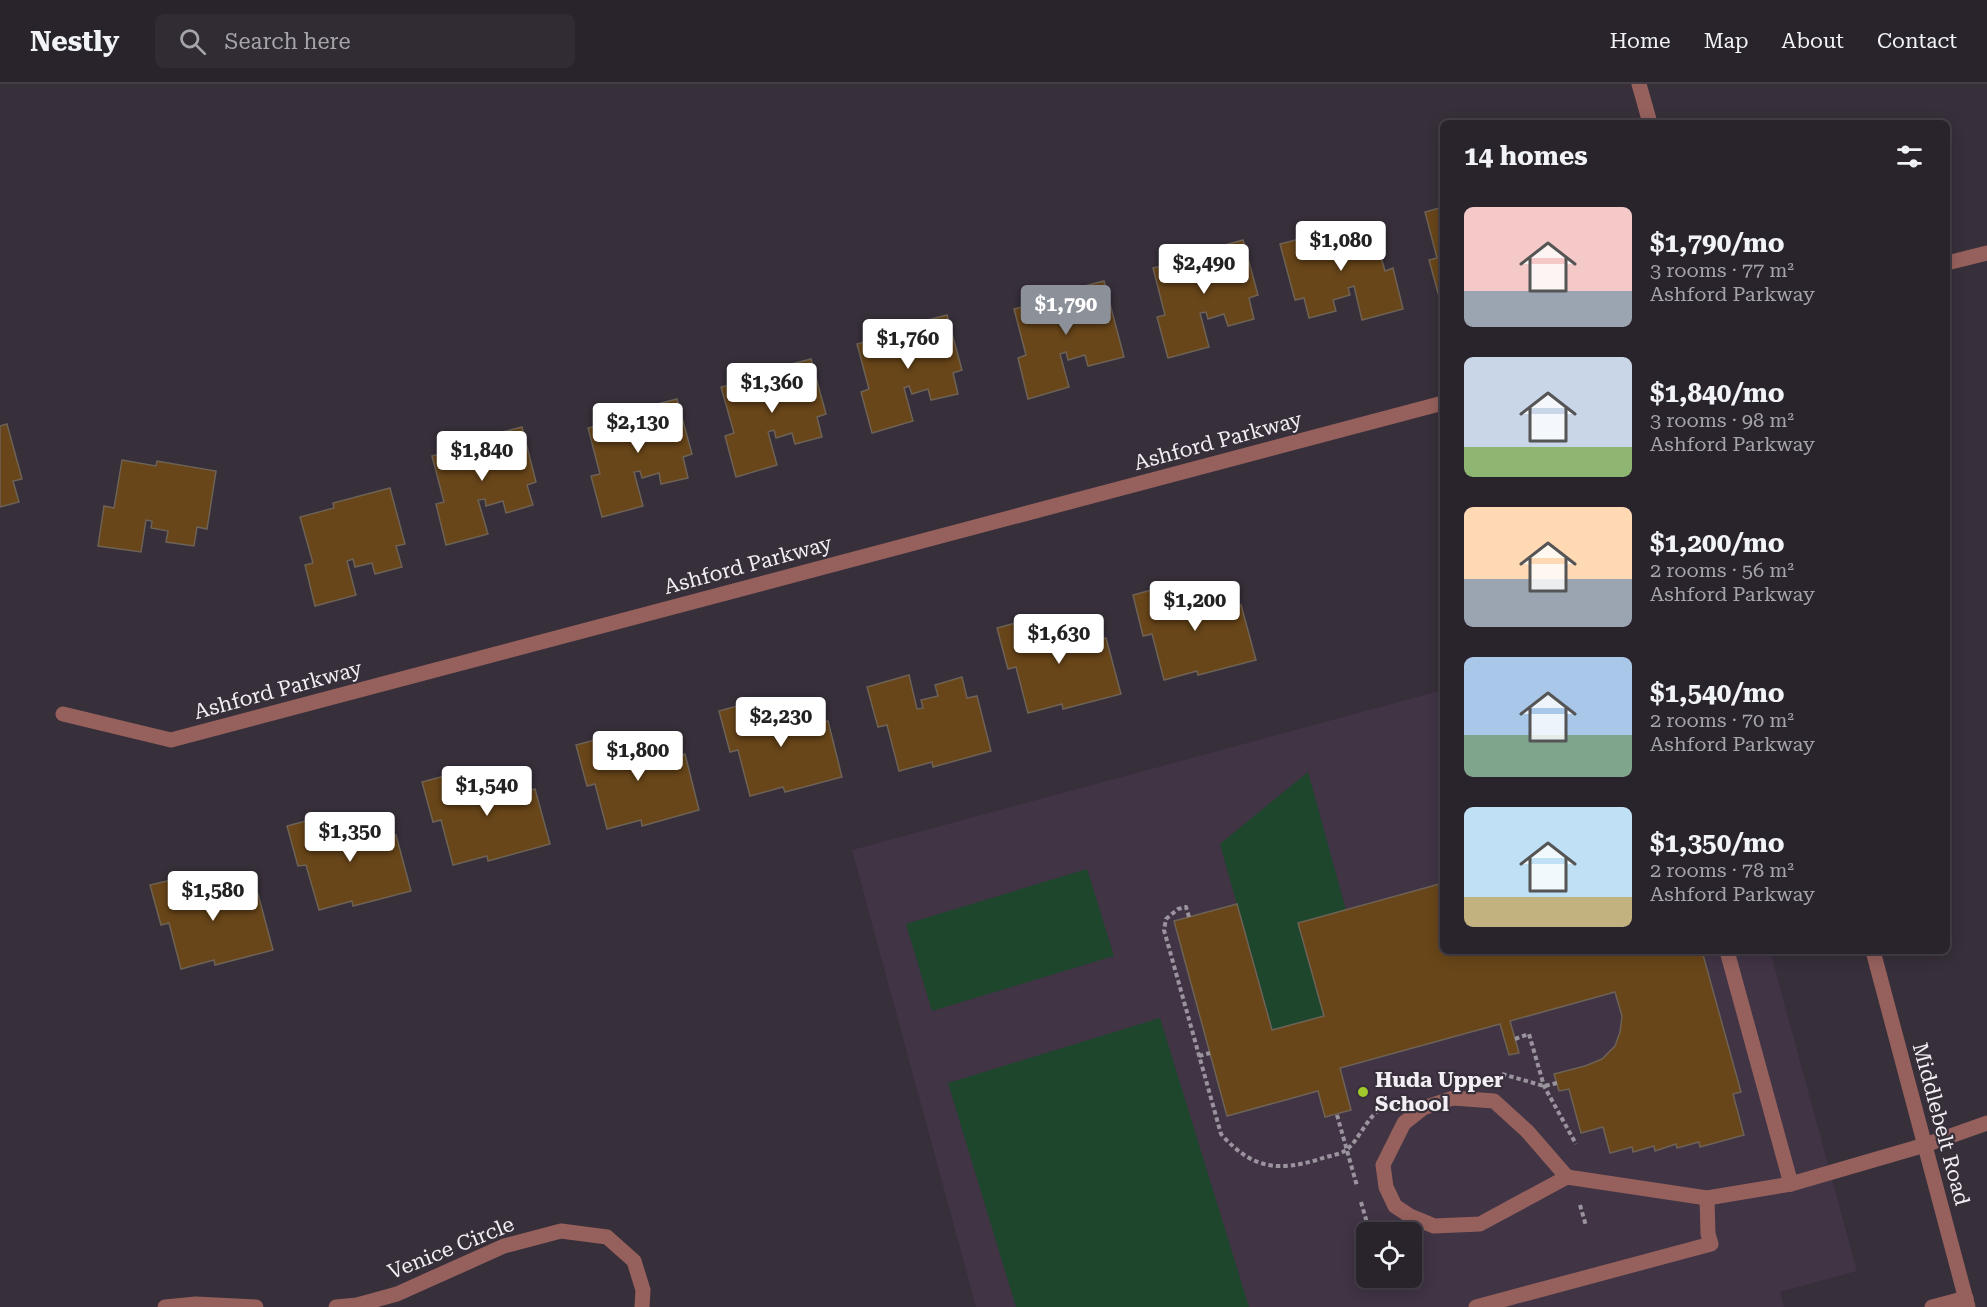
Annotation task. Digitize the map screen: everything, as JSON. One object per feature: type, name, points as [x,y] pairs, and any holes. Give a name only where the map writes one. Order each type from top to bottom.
[{"type":"street","points":[[1640,84],[1649,120]]},
{"type":"street","points":[[1950,262],[1987,253]]},
{"type":"street","name":"Ashford Parkway","points":[[63,714],[171,740],[1440,404]]},
{"type":"street","points":[[1728,954],[1791,1184]]},
{"type":"street","name":"Middlebelt Road","points":[[1874,954],[1967,1303]]},
{"type":"street","points":[[1567,1176],[1527,1131],[1494,1101],[1473,1098],[1453,1098],[1424,1108],[1404,1123],[1383,1166],[1386,1186],[1395,1206],[1410,1216],[1434,1226],[1480,1224],[1567,1176],[1707,1198],[1791,1184],[1925,1145],[1987,1123]]},
{"type":"street","points":[[1476,1307],[1711,1244],[1708,1234],[1707,1198]]},
{"type":"street","name":"Venice Circle","points":[[336,1307],[357,1305],[397,1294],[504,1246],[561,1231],[607,1237],[634,1261],[643,1290],[642,1307]]},
{"type":"street","points":[[1932,1307],[1967,1303]]},
{"type":"street","points":[[165,1307],[196,1304],[256,1307]]},
{"type":"path","points":[[1188,917],[1186,907],[1178,909],[1166,919],[1164,930],[1221,1134],[1234,1149],[1256,1163],[1280,1167],[1299,1165],[1347,1150],[1372,1115],[1388,1103]]},
{"type":"path","points":[[1515,1039],[1529,1034],[1544,1086]]},
{"type":"path","points":[[1200,1056],[1210,1053]]},
{"type":"path","points":[[1493,1074],[1505,1074],[1544,1086],[1557,1083]]},
{"type":"path","points":[[1337,1115],[1367,1222]]},
{"type":"shaded area","name":"Huda Upper School","points":[[1440,691],[1440,954],[1771,954],[1857,1271],[1780,1292],[1784,1307],[976,1307],[852,850]]},
{"type":"green space","points":[[1308,772],[1346,910],[1298,923],[1324,1016],[1272,1030],[1220,844]]},
{"type":"green space","points":[[1087,869],[1114,956],[932,1011],[906,924]]},
{"type":"green space","points":[[1160,1018],[1249,1307],[1016,1307],[948,1083]]},
{"type":"building","points":[[1440,208],[1440,300],[1429,260],[1437,258],[1425,212]]},
{"type":"building","points":[[1372,225],[1385,271],[1393,268],[1403,309],[1362,320],[1354,286],[1348,288],[1350,295],[1333,300],[1336,311],[1309,318],[1304,298],[1295,300],[1280,244],[1338,229],[1339,234]]},
{"type":"building","points":[[1243,240],[1258,295],[1249,298],[1254,319],[1228,326],[1224,314],[1208,319],[1206,312],[1200,313],[1209,347],[1168,358],[1157,317],[1165,315],[1153,268],[1187,260],[1185,256]]},
{"type":"building","points":[[1104,281],[1124,357],[1088,366],[1085,355],[1068,360],[1066,352],[1060,354],[1069,387],[1028,399],[1018,358],[1026,355],[1014,309],[1047,300],[1046,296]]},
{"type":"building","points":[[947,315],[962,370],[953,373],[958,394],[931,400],[928,389],[912,394],[909,386],[904,388],[913,421],[872,433],[861,392],[869,389],[857,344],[891,335],[889,330]]},
{"type":"building","points":[[811,359],[826,414],[817,417],[822,437],[795,444],[792,433],[776,438],[774,430],[768,432],[777,465],[736,477],[725,436],[734,433],[721,387],[755,379],[753,374]]},
{"type":"building","points":[[677,399],[692,454],[683,457],[688,478],[661,484],[659,473],[642,478],[640,471],[634,472],[643,506],[602,517],[591,476],[600,474],[588,428],[621,419],[619,414]]},
{"type":"building","points":[[7,424],[22,479],[13,481],[19,502],[0,507],[0,426]]},
{"type":"building","points":[[522,427],[536,482],[527,485],[533,505],[506,513],[503,501],[486,506],[485,499],[478,500],[488,534],[446,545],[436,504],[444,502],[432,456],[465,447],[464,442]]},
{"type":"building","points":[[122,460],[156,466],[157,461],[216,471],[207,529],[197,527],[194,546],[166,542],[168,531],[151,528],[152,521],[146,520],[141,552],[98,546],[104,506],[114,508]]},
{"type":"building","points":[[390,488],[405,544],[396,546],[402,567],[375,574],[372,563],[355,567],[353,559],[347,561],[356,595],[315,606],[305,565],[313,563],[300,517],[334,508],[333,503]]},
{"type":"building","points":[[1173,584],[1183,618],[1188,617],[1186,609],[1203,605],[1200,594],[1227,586],[1232,607],[1241,605],[1256,660],[1198,675],[1197,671],[1164,680],[1152,634],[1143,636],[1133,595]]},
{"type":"building","points":[[1038,617],[1047,651],[1053,650],[1051,642],[1068,638],[1065,627],[1092,620],[1097,640],[1106,638],[1121,694],[1063,709],[1062,704],[1028,713],[1016,667],[1008,669],[997,628]]},
{"type":"building","points":[[909,675],[917,709],[923,708],[921,700],[938,696],[935,685],[962,677],[967,698],[977,696],[991,751],[933,767],[932,762],[899,771],[887,725],[878,727],[867,687]]},
{"type":"building","points":[[759,700],[769,734],[774,733],[772,725],[789,721],[786,710],[813,703],[819,723],[828,721],[842,777],[785,792],[783,787],[750,796],[738,750],[730,752],[719,711]]},
{"type":"building","points":[[617,734],[626,768],[631,767],[630,759],[647,754],[643,743],[670,736],[676,757],[685,754],[699,810],[642,826],[641,820],[607,829],[595,784],[587,786],[576,745]]},
{"type":"building","points":[[463,771],[472,805],[477,803],[475,796],[492,791],[489,780],[521,771],[527,791],[535,789],[550,844],[488,861],[487,856],[453,865],[441,820],[433,822],[422,782]]},
{"type":"building","points":[[328,815],[337,849],[343,847],[341,840],[358,835],[355,824],[382,817],[387,838],[396,835],[411,891],[353,906],[352,901],[319,910],[306,865],[298,866],[287,826]]},
{"type":"building","points":[[188,876],[196,909],[205,906],[203,899],[220,894],[217,883],[244,876],[249,897],[258,894],[273,950],[215,965],[214,960],[181,969],[169,923],[161,925],[150,885]]},
{"type":"building","points":[[1440,884],[1440,954],[1703,954],[1741,1092],[1733,1094],[1744,1135],[1700,1147],[1699,1142],[1677,1148],[1676,1144],[1655,1151],[1654,1146],[1633,1152],[1632,1147],[1610,1153],[1603,1127],[1581,1133],[1569,1089],[1559,1091],[1554,1074],[1602,1059],[1615,1046],[1622,1016],[1615,992],[1510,1021],[1519,1053],[1509,1055],[1500,1024],[1340,1068],[1351,1110],[1325,1117],[1318,1091],[1227,1116],[1174,921],[1237,904],[1272,1030],[1324,1016],[1298,923]]},
{"type":"place","name":"Huda Upper School","points":[[1363,1092]]}]
